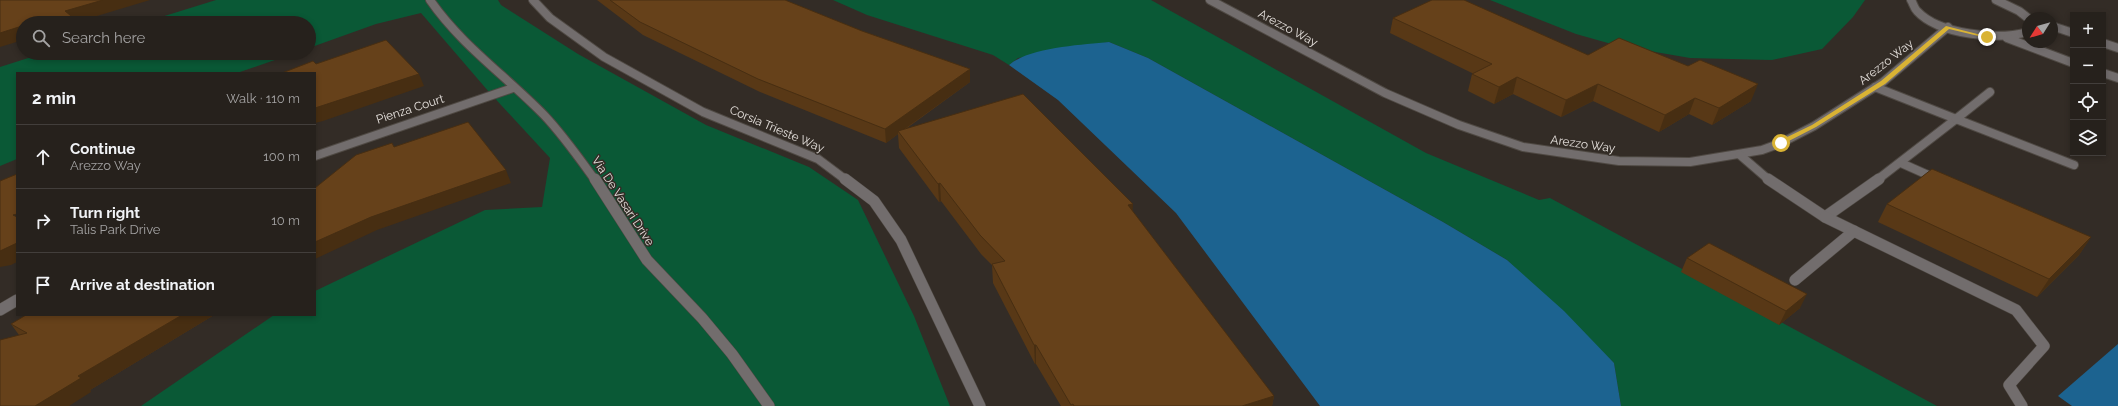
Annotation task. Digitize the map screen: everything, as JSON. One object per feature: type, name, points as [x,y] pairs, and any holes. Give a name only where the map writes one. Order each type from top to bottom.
[{"type":"street","name":"Via De Vasari Drive","points":[[430,0],[440,16],[465,43],[544,115],[564,138],[605,193],[626,229],[647,260],[702,318],[732,354],[769,406]]},
{"type":"street","name":"Corsia Trieste Way","points":[[533,0],[550,18],[604,57],[703,112],[818,159],[874,202],[901,240],[980,406]]},
{"type":"street","name":"Arezzo Way","points":[[1210,0],[1386,93],[1459,125],[1523,147],[1619,161],[1690,162],[1740,155],[1762,150],[1781,143],[1814,126],[1875,87],[1948,27]]},
{"type":"street","points":[[1911,0],[1912,5],[1919,13],[1948,27],[1987,37],[2005,38],[2022,35]]},
{"type":"street","points":[[1996,0],[2022,13]]},
{"type":"street","points":[[2058,28],[2070,32]]},
{"type":"street","points":[[2005,38],[2070,62]]},
{"type":"street","points":[[2106,44],[2118,48]]},
{"type":"street","points":[[2106,74],[2118,78]]},
{"type":"street","points":[[1875,87],[2074,165]]},
{"type":"street","name":"Pienza Court","points":[[316,156],[513,88]]},
{"type":"street","points":[[1825,217],[1901,163],[1990,92]]},
{"type":"street","points":[[1740,155],[1774,184],[1825,217],[2016,310],[2044,346],[2009,385],[2022,406]]},
{"type":"street","points":[[1901,163],[1944,182]]},
{"type":"street","points":[[1795,280],[1854,231]]},
{"type":"street","points":[[0,310],[16,301]]},
{"type":"green space","points":[[216,0],[498,0],[501,5],[578,54],[706,125],[809,167],[858,200],[914,316],[950,406],[141,406],[273,316],[316,316],[316,291],[485,210],[542,207],[550,158],[489,92],[421,13],[376,24],[316,45],[316,16],[165,16]]},
{"type":"green space","points":[[833,0],[1151,0],[1426,153],[1539,200],[1550,198],[1937,406],[1621,406],[1614,363],[1507,260],[1443,222],[1148,58],[1109,42],[1018,58],[1009,65],[993,55],[867,15]]},
{"type":"green space","points":[[1490,0],[1865,0],[1853,17],[1822,49],[1772,60],[1690,58],[1615,45],[1576,34]]},
{"type":"green space","points":[[22,60],[275,60],[240,72],[16,72],[16,159],[0,166],[0,67]]},
{"type":"water","points":[[1109,42],[1148,58],[1443,222],[1507,260],[1564,311],[1614,363],[1621,406],[1320,406],[1176,213],[1058,100],[1009,65],[1018,59],[1042,51]]},
{"type":"water","points":[[2118,344],[2118,406],[2072,406],[2058,396]]},
{"type":"building","points":[[0,0],[103,0],[65,11],[71,16],[16,16],[16,28],[0,33]]},
{"type":"building","points":[[610,0],[785,0],[862,31],[970,69],[885,129],[758,79],[640,22]]},
{"type":"building","points":[[1432,0],[1464,0],[1588,55],[1619,38],[1688,66],[1700,60],[1758,84],[1719,108],[1695,98],[1665,115],[1598,84],[1566,100],[1517,77],[1499,87],[1472,74],[1492,64],[1393,18]]},
{"type":"building","points":[[386,40],[419,74],[316,108],[316,72],[285,72],[313,61],[316,64]]},
{"type":"building","points":[[1023,94],[1133,204],[1128,205],[1274,396],[1242,406],[1071,405],[1036,345],[1034,345],[992,264],[1005,261],[980,235],[940,183],[938,184],[898,131]]},
{"type":"building","points":[[468,122],[506,170],[371,217],[316,242],[316,187],[356,155],[392,143],[394,147]]},
{"type":"building","points":[[1932,169],[2091,237],[2049,279],[1887,204]]},
{"type":"building","points":[[16,174],[16,214],[13,215],[16,216],[16,243],[0,251],[0,181]]},
{"type":"building","points":[[1709,243],[1807,294],[1786,311],[1687,258]]},
{"type":"building","points":[[24,316],[180,316],[78,376],[81,378],[35,406],[0,406],[0,340],[27,333],[11,324]]},
{"type":"route","points":[[1781,143],[1814,126],[1883,82],[1948,27],[1987,37]]}]
